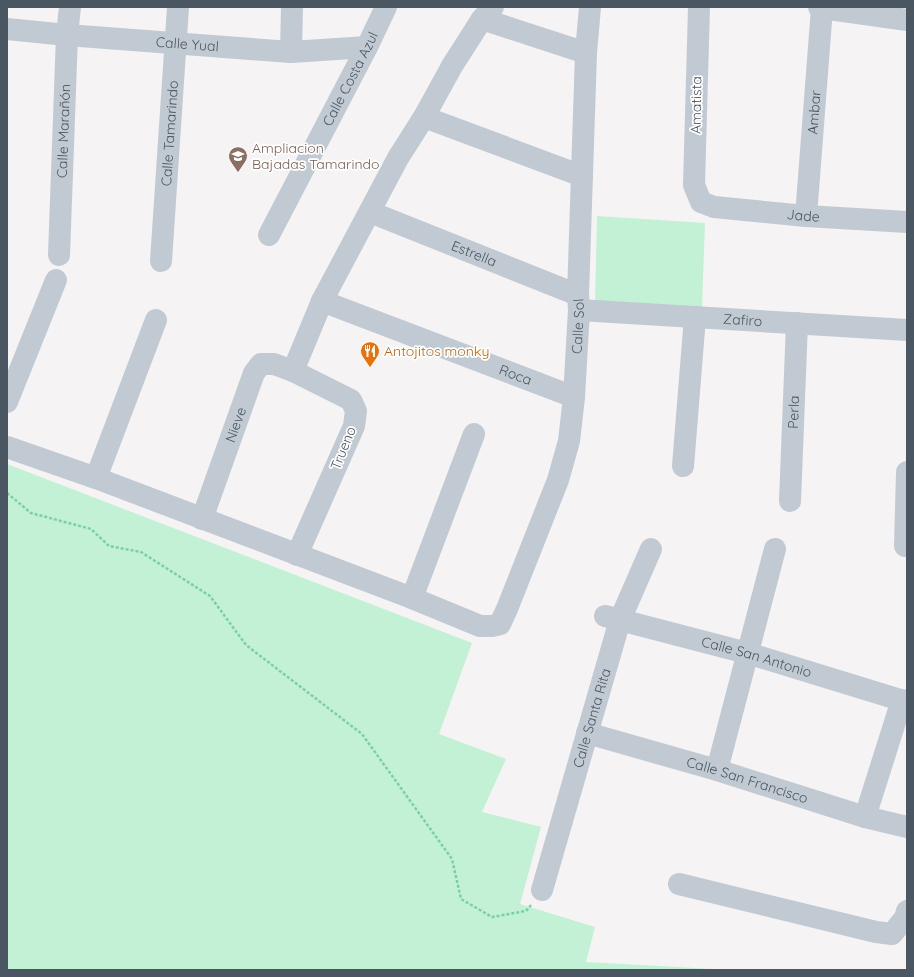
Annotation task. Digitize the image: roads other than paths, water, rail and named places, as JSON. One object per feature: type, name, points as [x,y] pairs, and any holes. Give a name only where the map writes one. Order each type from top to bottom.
[{"type":"street","name":"Calle Marañón","points":[[59,255],[67,35],[70,7]]},
{"type":"street","name":"Calle Tamarindo","points":[[161,260],[178,7]]},
{"type":"street","points":[[291,52],[292,7]]},
{"type":"street","name":"Calle Costa Azul","points":[[269,235],[367,47],[386,7]]},
{"type":"street","name":"Calle Sol","points":[[412,598],[480,626],[500,624],[508,609],[558,480],[569,441],[574,398],[586,53],[590,7]]},
{"type":"street","name":"Amatista","points":[[699,7],[694,185],[701,202]]},
{"type":"street","points":[[820,8],[907,20]]},
{"type":"street","name":"Ambar","points":[[806,216],[820,8]]},
{"type":"street","points":[[293,371],[322,301],[398,158],[424,117],[452,66],[487,13],[586,53]]},
{"type":"street","name":"Calle Yual","points":[[7,29],[291,52],[367,47]]},
{"type":"street","points":[[424,117],[582,176]]},
{"type":"street","name":"Jade","points":[[701,202],[714,208],[806,216],[907,222]]},
{"type":"street","name":"Estrella","points":[[370,212],[578,302]]},
{"type":"street","points":[[7,402],[56,280]]},
{"type":"street","name":"Roca","points":[[322,301],[574,398]]},
{"type":"street","name":"Zafiro","points":[[578,302],[695,317],[907,330]]},
{"type":"street","points":[[683,466],[695,317]]},
{"type":"street","points":[[96,478],[156,320]]},
{"type":"street","name":"Perla","points":[[790,501],[797,323]]},
{"type":"street","name":"Nieve","points":[[202,519],[254,373],[260,364],[274,364],[293,371]]},
{"type":"street","name":"Trueno","points":[[293,371],[351,400],[356,411],[354,426],[297,555]]},
{"type":"street","points":[[7,447],[96,478],[412,598],[474,434]]},
{"type":"street","points":[[905,546],[907,472]]},
{"type":"street","name":"Calle Santa Rita","points":[[542,890],[587,733],[612,618],[651,549]]},
{"type":"street","points":[[717,770],[775,549]]},
{"type":"street","name":"Calle San Antonio","points":[[612,618],[747,653],[904,701]]},
{"type":"street","points":[[866,817],[904,701]]},
{"type":"street","name":"Calle San Francisco","points":[[587,733],[717,770],[866,817],[907,827]]},
{"type":"street","points":[[679,884],[876,932],[892,934],[905,918],[907,911]]},
{"type":"place","name":"Ampliacion Bajadas Tamarindo","points":[[238,173]]},
{"type":"place","name":"Antojitos monky","points":[[370,368]]}]
